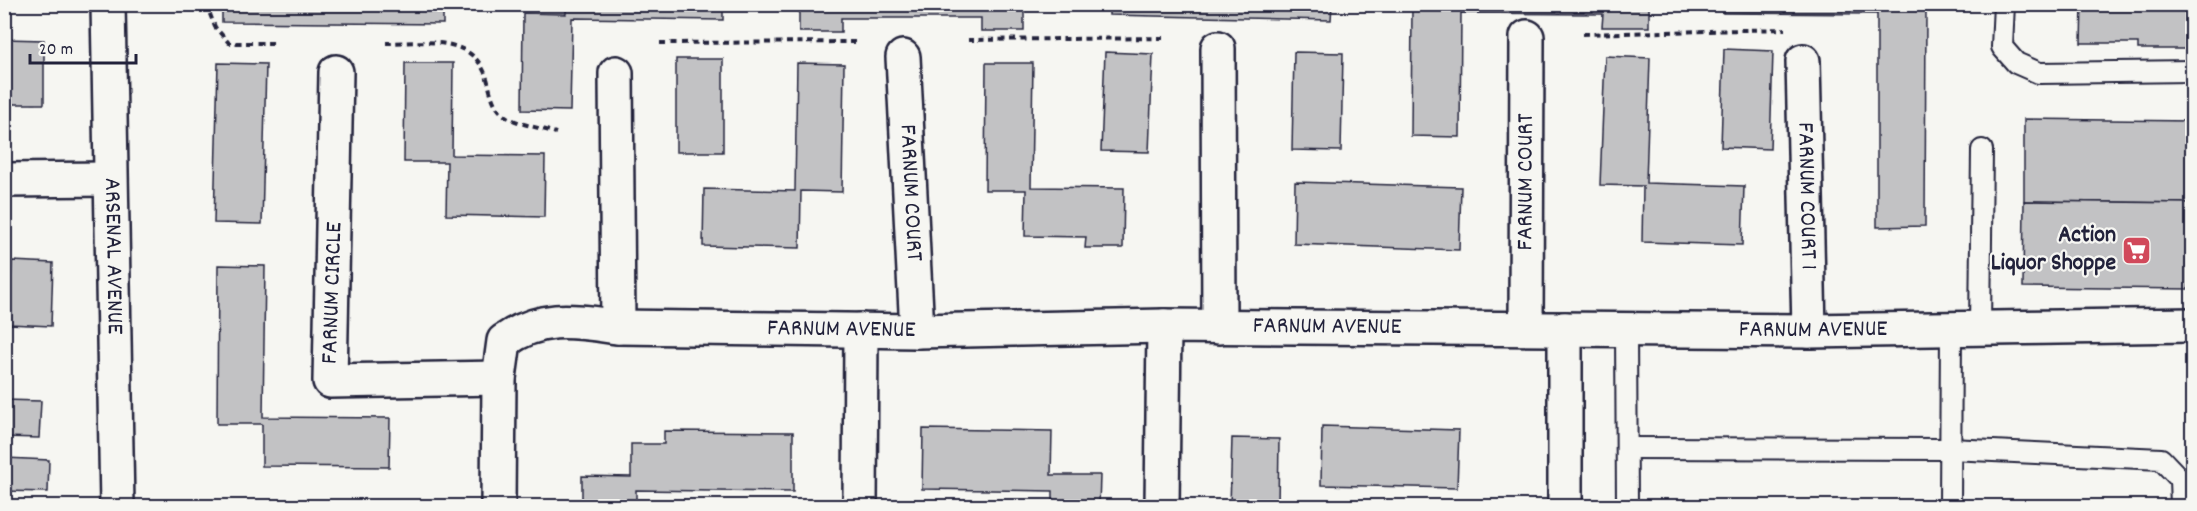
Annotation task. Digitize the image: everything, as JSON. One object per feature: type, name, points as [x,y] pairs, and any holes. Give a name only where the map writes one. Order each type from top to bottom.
[{"type":"street","name":"ARSENAL AVENUE","points":[[108,4],[117,507]]},
{"type":"street","name":"FARNUM COURT","points":[[1526,328],[1527,37]]},
{"type":"street","points":[[1218,48],[1219,327]]},
{"type":"street","name":"FARNUM COURT","points":[[903,57],[917,331]]},
{"type":"street","name":"FARNUM COURT 1","points":[[1803,61],[1809,331]]},
{"type":"street","name":"FARNUM CIRCLE","points":[[336,72],[330,381],[499,378]]},
{"type":"street","points":[[616,73],[618,327]]},
{"type":"street","points":[[4,180],[110,179]]},
{"type":"street","name":"FARNUM AVENUE","points":[[498,507],[499,378],[504,341],[519,330],[547,321],[573,321],[618,327],[917,331],[1164,326],[1809,331],[2193,325]]},
{"type":"street","points":[[1162,507],[1164,326]]},
{"type":"street","points":[[1565,329],[1565,507]]},
{"type":"street","points":[[860,507],[861,330]]},
{"type":"lane","points":[[2004,4],[2002,47],[2016,63],[2039,73],[2193,71]]},
{"type":"lane","points":[[1950,507],[1950,449],[1966,328],[1982,150]]},
{"type":"lane","points":[[1626,330],[1627,507]]},
{"type":"lane","points":[[1627,448],[1950,449],[2161,459],[2180,479],[2181,507]]},
{"type":"path","points":[[206,4],[215,27],[229,43],[275,43]]},
{"type":"path","points":[[1583,34],[1785,29]]},
{"type":"path","points":[[968,40],[1165,38]]},
{"type":"path","points":[[660,43],[858,42]]},
{"type":"path","points":[[386,43],[452,43],[472,56],[486,74],[493,102],[507,117],[556,133]]},
{"type":"building","points":[[222,4],[443,4],[443,24],[222,22]]},
{"type":"building","points":[[566,4],[723,4],[723,20],[572,18],[570,111],[522,110],[523,13],[566,14]]},
{"type":"building","points":[[799,4],[1024,4],[1024,31],[981,31],[981,18],[841,18],[841,32],[799,32]]},
{"type":"building","points":[[1109,4],[1332,4],[1331,20],[1109,15]]},
{"type":"building","points":[[1649,4],[1649,27],[1602,27],[1603,14],[1461,13],[1460,137],[1411,136],[1412,6]]},
{"type":"building","points":[[1723,4],[1926,6],[1925,226],[1877,227],[1877,14],[1723,13]]},
{"type":"building","points":[[2082,4],[2192,4],[2192,49],[2138,49],[2138,43],[2081,43]]},
{"type":"building","points":[[4,39],[44,40],[44,104],[4,104]]},
{"type":"building","points":[[1724,49],[1773,51],[1770,149],[1721,147]]},
{"type":"building","points":[[1105,52],[1153,54],[1149,152],[1101,151]]},
{"type":"building","points":[[1294,52],[1343,53],[1341,151],[1292,150]]},
{"type":"building","points":[[1605,56],[1650,58],[1646,183],[1744,186],[1742,245],[1642,242],[1643,186],[1600,185]]},
{"type":"building","points":[[676,59],[723,59],[723,152],[676,152]]},
{"type":"building","points":[[218,63],[266,64],[262,224],[214,223]]},
{"type":"building","points":[[405,63],[453,63],[452,155],[545,156],[544,217],[446,215],[447,162],[404,162]]},
{"type":"building","points":[[797,63],[844,64],[842,192],[801,191],[800,248],[703,246],[704,189],[795,191]]},
{"type":"building","points":[[986,63],[1033,63],[1031,187],[1124,188],[1123,248],[1085,248],[1086,237],[1025,236],[1026,190],[985,190]]},
{"type":"building","points":[[2024,119],[2191,121],[2190,203],[2024,201]]},
{"type":"building","points":[[1295,182],[1461,187],[1459,250],[1294,244]]},
{"type":"building","points":[[2024,201],[2190,203],[2189,289],[2023,287]]},
{"type":"building","points":[[12,261],[53,263],[51,326],[9,324]]},
{"type":"building","points":[[218,265],[265,266],[263,417],[390,418],[389,467],[262,466],[262,424],[217,424]]},
{"type":"building","points":[[4,400],[41,401],[39,438],[4,437]]},
{"type":"building","points":[[1322,426],[1459,430],[1457,488],[1321,485]]},
{"type":"building","points":[[923,429],[1052,431],[1051,475],[1100,475],[1099,506],[1053,506],[1053,491],[922,489]]},
{"type":"building","points":[[664,431],[793,432],[793,492],[636,490],[636,506],[582,506],[582,476],[631,477],[631,444],[664,444]]},
{"type":"building","points":[[1232,438],[1279,439],[1278,506],[1230,506]]},
{"type":"building","points":[[5,458],[49,460],[48,492],[4,491]]},
{"type":"place","name":"Action Liquor Shoppe","points":[[2137,250]]}]
